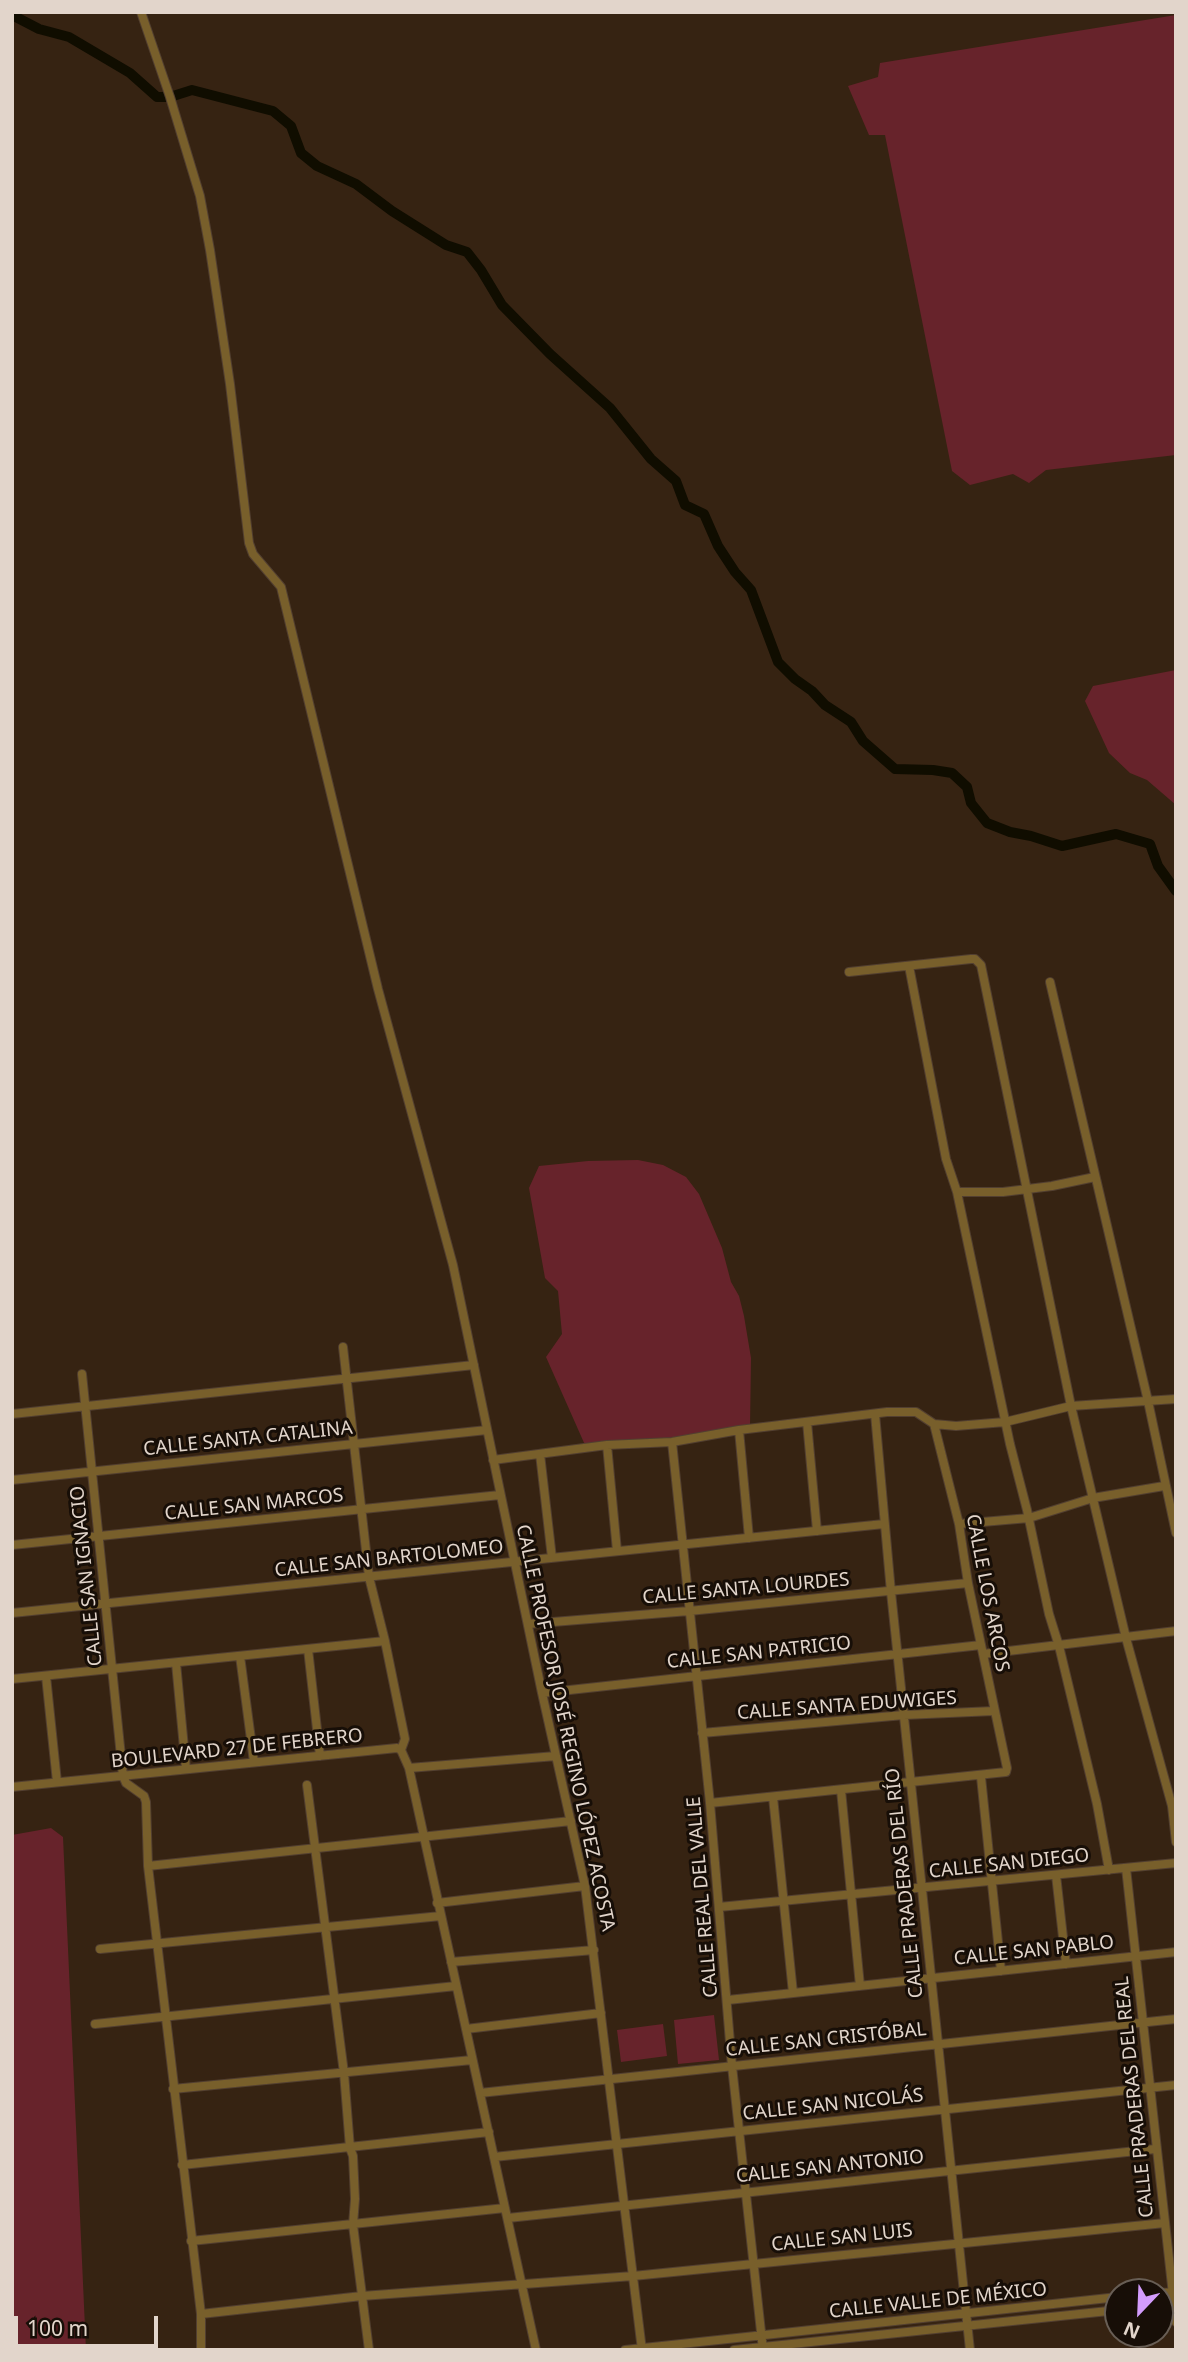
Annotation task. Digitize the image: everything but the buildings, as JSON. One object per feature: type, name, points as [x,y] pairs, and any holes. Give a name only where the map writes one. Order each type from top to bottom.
[{"type":"street","name":"CALLE PROFESOR JOSÉ REGINO LÓPEZ ACOSTA","points":[[141,12],[200,196],[228,371],[249,544],[256,557],[281,587],[378,989],[453,1265],[541,1693],[585,1886],[642,2349]]},
{"type":"street","points":[[849,972],[971,959],[981,965],[1071,1406],[1126,1639],[1171,1807],[1176,1842]]},
{"type":"street","points":[[909,965],[946,1159],[957,1192],[1005,1422],[1049,1614],[1097,1804],[1109,1870]]},
{"type":"street","points":[[1050,982],[1148,1401],[1176,1533]]},
{"type":"street","points":[[957,1192],[999,1192],[1052,1186],[1095,1177]]},
{"type":"street","points":[[343,1347],[369,1577],[385,1641],[404,1739],[401,1750],[409,1768],[536,2350]]},
{"type":"street","points":[[12,1414],[474,1364]]},
{"type":"street","name":"CALLE SAN IGNACIO","points":[[82,1374],[123,1776]]},
{"type":"street","points":[[493,1460],[607,1446],[672,1442],[739,1430],[875,1413],[916,1412],[934,1424],[956,1426],[1005,1422],[1071,1406],[1176,1399]]},
{"type":"street","name":"CALLE PRADERAS DEL RÍO","points":[[875,1413],[884,1524],[970,2350]]},
{"type":"street","points":[[807,1422],[817,1531]]},
{"type":"street","name":"CALLE LOS ARCOS","points":[[934,1424],[959,1524],[968,1583],[1007,1770],[981,1777]]},
{"type":"street","name":"CALLE SANTA CATALINA","points":[[12,1480],[487,1430]]},
{"type":"street","points":[[739,1430],[749,1538]]},
{"type":"street","name":"CALLE REAL DEL VALLE","points":[[672,1442],[710,1803],[732,2066],[763,2348]]},
{"type":"street","points":[[607,1446],[617,1551]]},
{"type":"street","points":[[540,1454],[552,1558]]},
{"type":"street","points":[[959,1524],[1029,1518],[1062,1505],[1164,1486]]},
{"type":"street","name":"CALLE SAN MARCOS","points":[[12,1545],[500,1495]]},
{"type":"street","name":"CALLE SAN BARTOLOMEO","points":[[12,1613],[884,1524]]},
{"type":"street","name":"CALLE SANTA LOURDES","points":[[527,1624],[968,1583]]},
{"type":"street","name":"CALLE SAN PATRICIO","points":[[541,1693],[898,1654],[1059,1646],[1176,1631]]},
{"type":"street","points":[[12,1679],[385,1641]]},
{"type":"street","points":[[308,1649],[320,1756]]},
{"type":"street","points":[[240,1656],[254,1762]]},
{"type":"street","points":[[176,1663],[186,1769]]},
{"type":"street","points":[[46,1676],[57,1782]]},
{"type":"street","name":"CALLE SANTA EDUWIGES","points":[[702,1733],[995,1711]]},
{"type":"street","name":"BOULEVARD 27 DE FEBRERO","points":[[12,1787],[401,1750]]},
{"type":"street","points":[[409,1768],[556,1755]]},
{"type":"street","points":[[123,1776],[126,1783],[145,1799],[148,1866],[201,2314],[201,2350]]},
{"type":"street","points":[[710,1803],[981,1777],[1001,1971]]},
{"type":"street","points":[[307,1784],[344,2073],[350,2148],[353,2156],[353,2225],[369,2350]]},
{"type":"street","points":[[841,1790],[860,1986]]},
{"type":"street","points":[[773,1797],[793,1993]]},
{"type":"street","points":[[148,1866],[571,1821]]},
{"type":"street","name":"CALLE SAN DIEGO","points":[[719,1907],[1176,1863]]},
{"type":"street","name":"CALLE PRADERAS DEL REAL","points":[[1126,1868],[1172,2278]]},
{"type":"street","points":[[1056,1875],[1066,1964]]},
{"type":"street","points":[[437,1903],[585,1886]]},
{"type":"street","points":[[100,1949],[441,1916]]},
{"type":"street","points":[[451,1962],[594,1950]]},
{"type":"street","name":"CALLE SAN PABLO","points":[[728,2000],[1176,1952]]},
{"type":"street","points":[[95,2024],[334,2001],[456,1986]]},
{"type":"street","points":[[466,2029],[601,2013]]},
{"type":"street","name":"CALLE SAN CRISTÓBAL","points":[[480,2093],[1176,2019]]},
{"type":"street","points":[[173,2089],[472,2060]]},
{"type":"street","name":"CALLE SAN NICOLÁS","points":[[494,2157],[1176,2085]]},
{"type":"street","points":[[182,2165],[489,2132]]},
{"type":"street","name":"CALLE SAN ANTONIO","points":[[508,2218],[1156,2149]]},
{"type":"street","points":[[191,2241],[505,2208]]},
{"type":"street","name":"CALLE SAN LUIS","points":[[201,2314],[362,2296],[634,2276],[1165,2223]]},
{"type":"street","name":"CALLE VALLE DE MÉXICO","points":[[625,2350],[1104,2298]]},
{"type":"street","name":"CALLE PRADERAS DEL REAL","points":[[1175,2304],[1176,2322]]},
{"type":"street","name":"CALLE VALLE DE MÉXICO","points":[[734,2350],[1104,2311]]},
{"type":"shaded area","points":[[1176,15],[1176,455],[1046,470],[1029,483],[1013,474],[970,485],[952,471],[885,135],[869,135],[848,86],[878,77],[880,63]]},
{"type":"shaded area","points":[[1176,670],[1176,805],[1147,780],[1130,773],[1109,753],[1085,701],[1093,686]]},
{"type":"shaded area","points":[[638,1160],[663,1165],[686,1177],[699,1194],[722,1248],[731,1282],[739,1296],[751,1358],[750,1427],[739,1433],[585,1445],[546,1357],[562,1334],[558,1291],[545,1278],[529,1188],[539,1166]]},
{"type":"shaded area","points":[[51,1828],[63,1837],[86,2350],[12,2350],[12,1835]]},
{"type":"shaded area","points":[[714,2015],[719,2060],[678,2064],[674,2020]]},
{"type":"shaded area","points":[[663,2024],[667,2056],[621,2062],[617,2030]]},
{"type":"waterway","points":[[12,15],[39,29],[69,37],[130,73],[157,97],[170,97],[192,90],[273,111],[291,126],[301,153],[317,166],[356,184],[392,211],[446,245],[467,252],[502,305],[550,354],[610,408],[651,459],[676,481],[685,505],[704,514],[718,546],[751,590],[778,662],[825,705],[851,722],[863,741],[895,769],[952,773],[967,787],[971,803],[987,823],[1010,832],[1062,846],[1116,834],[1150,844],[1158,866],[1176,891]]}]
